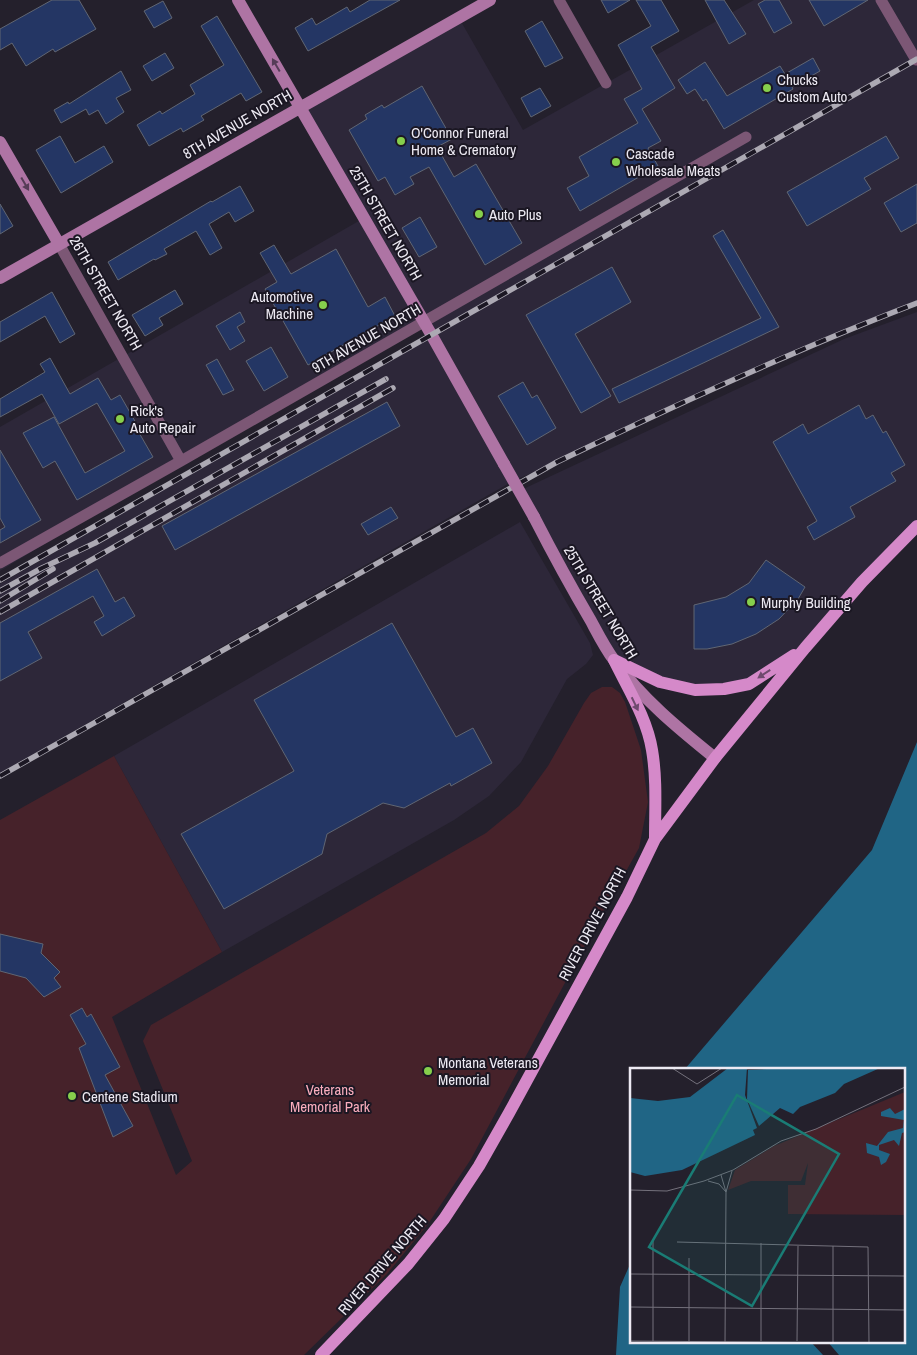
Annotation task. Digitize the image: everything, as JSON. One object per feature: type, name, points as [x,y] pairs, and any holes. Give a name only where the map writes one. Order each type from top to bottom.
[{"type":"main road","name":"RIVER DRIVE NORTH","points":[[321,1355],[408,1264],[444,1219],[479,1166],[510,1113],[627,897],[655,839],[715,758],[805,648],[862,582],[917,526]]},
{"type":"main road","points":[[614,660],[660,682],[695,690],[724,689],[749,684],[805,648]]},
{"type":"main road","points":[[614,660],[644,722],[652,748],[655,777],[655,839]]},
{"type":"street","name":"25TH STREET NORTH","points":[[238,0],[424,322],[534,517],[564,576],[614,660],[642,693],[715,758]]},
{"type":"street","name":"8TH AVENUE NORTH","points":[[0,278],[490,0]]},
{"type":"street","points":[[559,0],[606,83]]},
{"type":"street","points":[[881,0],[916,60]]},
{"type":"street","name":"9TH AVENUE NORTH","points":[[0,562],[182,461],[746,137]]},
{"type":"street","name":"26TH STREET NORTH","points":[[0,142],[182,461]]},
{"type":"shaded area","points":[[754,0],[917,0],[917,303],[751,372],[513,481],[0,773],[0,584],[430,335],[424,322],[181,461],[0,571],[0,427],[364,218],[300,107],[459,18],[523,130]]},
{"type":"shaded area","points":[[917,312],[917,526],[805,648],[749,684],[695,690],[614,660],[519,491],[844,339]]},
{"type":"shaded area","points":[[520,522],[590,643],[593,655],[586,664],[567,679],[521,762],[489,796],[454,820],[222,952],[114,756]]},
{"type":"green space","name":"Veterans Memorial Park","points":[[602,687],[612,687],[620,693],[625,702],[641,750],[648,802],[639,848],[471,1159],[428,1224],[387,1274],[304,1355],[0,1355],[0,820],[114,756],[222,952],[112,1017],[176,1175],[192,1161],[143,1041],[151,1025],[486,833],[519,806],[548,766],[584,703],[591,693]]},
{"type":"water","points":[[917,742],[917,1355],[839,1355],[828,1342],[904,1342],[904,1068],[686,1068],[872,850]]},
{"type":"water","points":[[630,1264],[630,1342],[811,1342],[823,1355],[616,1355],[620,1287]]},
{"type":"building","points":[[52,0],[79,0],[96,29],[55,52],[53,49],[26,66],[12,43],[0,50],[0,29]]},
{"type":"building","points":[[370,0],[400,0],[308,51],[295,28],[312,18],[316,25],[347,7],[350,12]]},
{"type":"building","points":[[601,0],[630,0],[608,13]]},
{"type":"building","points":[[636,0],[661,0],[679,31],[651,47],[675,88],[642,109],[661,141],[648,148],[658,166],[580,211],[567,188],[589,176],[579,157],[638,123],[624,99],[642,89],[618,45],[651,26]]},
{"type":"building","points":[[705,0],[724,0],[746,34],[729,44]]},
{"type":"building","points":[[765,0],[779,0],[792,23],[774,33],[758,4]]},
{"type":"building","points":[[809,0],[868,0],[824,26]]},
{"type":"building","points":[[163,1],[172,18],[154,28],[144,11]]},
{"type":"building","points":[[217,16],[262,92],[246,101],[241,93],[201,116],[204,120],[183,132],[181,128],[149,146],[137,125],[160,111],[162,114],[195,94],[190,85],[224,65],[201,26]]},
{"type":"building","points":[[542,21],[563,58],[545,67],[525,31]]},
{"type":"building","points":[[165,53],[174,68],[152,81],[143,66]]},
{"type":"building","points":[[813,58],[820,71],[724,129],[706,99],[703,101],[695,89],[687,94],[678,80],[705,62],[727,96],[780,66],[785,74]]},
{"type":"building","points":[[121,71],[131,90],[116,98],[124,112],[106,124],[98,110],[89,115],[86,109],[61,123],[54,110],[68,102],[69,104]]},
{"type":"building","points":[[422,86],[452,139],[437,147],[454,177],[476,164],[522,243],[485,265],[429,167],[410,177],[414,184],[395,195],[385,177],[378,181],[349,130],[367,119],[365,115],[382,105],[384,108]]},
{"type":"building","points":[[540,88],[551,106],[531,117],[521,98]]},
{"type":"building","points":[[60,136],[75,163],[104,146],[113,162],[61,193],[36,150]]},
{"type":"building","points":[[886,136],[899,158],[864,178],[871,189],[807,226],[787,192]]},
{"type":"building","points":[[917,184],[917,223],[901,232],[884,203]]},
{"type":"building","points":[[240,186],[254,211],[235,222],[229,212],[209,224],[222,248],[210,255],[196,231],[164,249],[167,254],[154,259],[118,280],[108,262]]},
{"type":"building","points":[[0,204],[13,226],[0,234]]},
{"type":"building","points":[[420,217],[437,247],[419,257],[402,228]]},
{"type":"building","points":[[723,230],[779,327],[619,403],[612,389],[761,318],[713,236]]},
{"type":"building","points":[[274,245],[291,274],[336,249],[368,307],[385,297],[395,316],[308,365],[265,289],[277,282],[260,253]]},
{"type":"building","points":[[612,267],[631,302],[575,334],[611,396],[581,413],[526,315]]},
{"type":"building","points":[[175,290],[183,304],[159,318],[163,325],[145,336],[132,315]]},
{"type":"building","points":[[52,292],[75,334],[60,343],[45,316],[0,342],[0,322]]},
{"type":"building","points":[[240,312],[245,322],[237,327],[245,341],[230,350],[216,326]]},
{"type":"building","points":[[271,347],[288,377],[264,391],[246,361]]},
{"type":"building","points":[[50,358],[70,394],[98,378],[111,400],[120,395],[153,457],[77,500],[55,461],[43,468],[23,433],[54,417],[85,473],[125,451],[97,403],[59,424],[42,394],[0,417],[0,399],[45,372],[40,364]]},
{"type":"building","points":[[217,359],[234,390],[223,395],[206,365]]},
{"type":"building","points":[[523,382],[532,398],[537,395],[556,428],[527,445],[498,396]]},
{"type":"building","points":[[387,402],[400,426],[175,550],[162,526]]},
{"type":"building","points":[[859,405],[866,419],[873,415],[883,433],[886,431],[905,465],[891,473],[896,481],[850,507],[855,517],[814,540],[807,527],[817,521],[773,442],[803,424],[808,434]]},
{"type":"building","points":[[0,450],[41,520],[0,543],[0,530],[5,527],[0,518]]},
{"type":"building","points":[[391,507],[398,518],[368,535],[361,524]]},
{"type":"building","name":"Murphy Building","points":[[766,560],[805,587],[798,599],[779,619],[756,634],[732,644],[707,649],[694,649],[694,605],[726,597],[749,583]]},
{"type":"building","points":[[97,569],[115,602],[124,597],[135,616],[102,636],[94,622],[104,616],[93,596],[28,632],[42,658],[0,681],[0,623]]},
{"type":"building","points":[[392,623],[456,737],[473,728],[492,763],[451,786],[450,783],[404,808],[383,803],[327,834],[322,854],[224,909],[181,834],[294,771],[254,700]]},
{"type":"building","points":[[0,934],[43,944],[41,953],[60,972],[54,978],[61,987],[44,997],[26,978],[0,971]]},
{"type":"building","points":[[82,1008],[87,1017],[91,1014],[120,1067],[105,1075],[133,1126],[113,1137],[79,1048],[86,1044],[70,1015]]},
{"type":"railway","points":[[0,580],[917,59]]},
{"type":"railway","points":[[0,776],[557,462],[735,379],[917,303]]},
{"type":"railway","points":[[0,591],[42,568],[95,543],[386,379]]},
{"type":"railway","points":[[0,612],[393,388]]},
{"type":"railway","points":[[0,601],[53,569]]},
{"type":"place","name":"Chucks Custom Auto","points":[[767,88]]},
{"type":"place","name":"O'Connor Funeral Home & Crematory","points":[[401,141]]},
{"type":"place","name":"Cascade Wholesale Meats","points":[[616,162]]},
{"type":"place","name":"Auto Plus","points":[[479,214]]},
{"type":"place","name":"Automotive Machine","points":[[323,305]]},
{"type":"place","name":"Rick's Auto Repair","points":[[120,419]]},
{"type":"place","name":"Murphy Building","points":[[751,602]]},
{"type":"place","name":"Montana Veterans Memorial","points":[[428,1071]]},
{"type":"place","name":"Centene Stadium","points":[[72,1096]]}]
